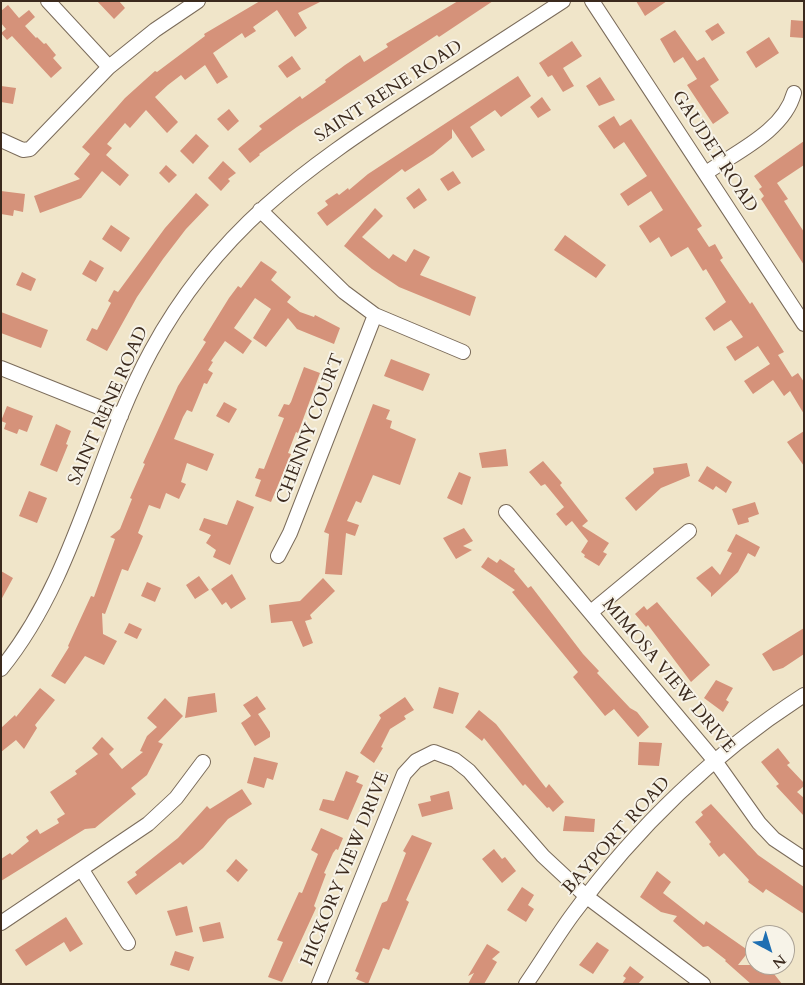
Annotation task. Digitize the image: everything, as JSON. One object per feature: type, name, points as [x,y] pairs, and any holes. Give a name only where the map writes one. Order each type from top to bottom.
[{"type":"street","points":[[48,1],[109,67]]},
{"type":"street","points":[[1,140],[23,150],[30,149],[63,117],[109,67],[155,30],[198,1]]},
{"type":"street","name":"SAINT RENE ROAD","points":[[2,665],[32,628],[49,596],[121,416],[151,350],[186,294],[232,236],[292,181],[335,149],[563,1]]},
{"type":"street","name":"GAUDET ROAD","points":[[592,1],[804,324]]},
{"type":"street","points":[[706,173],[772,127],[788,110],[794,94]]},
{"type":"street","points":[[260,210],[344,292],[375,315],[463,352]]},
{"type":"street","name":"CHENNY COURT","points":[[278,556],[290,533],[375,315]]},
{"type":"street","points":[[1,368],[121,416]]},
{"type":"street","name":"MIMOSA VIEW DRIVE","points":[[506,512],[715,760],[759,823],[774,839],[804,859]]},
{"type":"street","points":[[591,612],[688,531]]},
{"type":"street","name":"BAYPORT ROAD","points":[[526,984],[586,897],[655,816],[715,760],[804,696]]},
{"type":"street","name":"HICKORY VIEW DRIVE","points":[[319,984],[404,774],[416,761],[434,752],[455,760],[469,771],[543,856],[586,897],[703,984]]},
{"type":"street","points":[[1,922],[82,870],[148,824],[176,798],[203,762]]},
{"type":"street","points":[[82,870],[128,943]]},
{"type":"building","points":[[97,1],[119,1],[125,8],[114,19]]},
{"type":"building","points":[[260,1],[322,1],[298,13],[307,28],[295,37],[277,10],[253,27],[256,31],[245,38],[242,33],[213,53],[228,77],[217,84],[205,65],[185,80],[181,75],[168,85],[155,97],[178,122],[167,133],[146,110],[130,128],[125,123],[107,144],[112,148],[106,155],[129,175],[120,186],[102,171],[81,198],[40,213],[34,196],[80,179],[74,174],[90,154],[82,147],[125,98],[155,71],[157,72],[205,36],[204,34]]},
{"type":"building","points":[[458,1],[493,1],[439,37],[437,35],[297,127],[259,154],[250,163],[238,149],[262,129],[259,126],[300,96],[302,99],[326,82],[325,80],[345,65],[360,55],[364,62],[388,47],[386,44]]},
{"type":"building","points":[[636,1],[667,1],[645,16]]},
{"type":"building","points":[[8,5],[19,18],[29,10],[35,17],[25,26],[36,38],[44,44],[46,43],[56,55],[53,58],[62,68],[51,78],[12,36],[7,40],[1,33],[6,29],[1,23],[1,11]]},
{"type":"building","points":[[791,20],[804,21],[804,38],[790,37]]},
{"type":"building","points":[[718,23],[725,33],[712,41],[705,31]]},
{"type":"building","points":[[675,30],[697,61],[704,57],[719,80],[710,86],[729,113],[713,124],[687,85],[697,79],[683,57],[674,63],[660,39]]},
{"type":"building","points":[[769,37],[779,53],[756,68],[746,52]]},
{"type":"building","points":[[572,41],[582,56],[563,68],[574,86],[563,92],[552,75],[548,77],[539,63]]},
{"type":"building","points":[[292,56],[301,69],[287,78],[278,66]]},
{"type":"building","points":[[518,76],[531,96],[501,117],[495,110],[470,127],[485,150],[472,158],[452,129],[452,138],[433,154],[405,172],[402,169],[327,226],[317,213],[328,205],[325,201],[337,193],[339,195],[348,188],[349,190],[368,174]]},
{"type":"building","points":[[600,77],[615,100],[599,106],[586,86]]},
{"type":"building","points":[[1,86],[16,88],[13,104],[1,102]]},
{"type":"building","points":[[542,97],[551,110],[538,118],[530,107]]},
{"type":"building","points":[[229,109],[239,121],[228,131],[217,119]]},
{"type":"building","points":[[614,116],[620,126],[631,119],[702,226],[697,229],[709,247],[715,244],[723,258],[720,260],[750,304],[752,302],[784,352],[778,355],[792,377],[798,373],[804,382],[804,414],[790,391],[784,396],[773,380],[753,394],[744,381],[770,364],[758,346],[735,361],[726,347],[743,337],[731,320],[714,331],[705,318],[726,302],[706,269],[703,271],[688,247],[671,257],[659,237],[650,243],[639,226],[663,210],[651,191],[628,206],[620,194],[647,176],[624,142],[614,149],[598,126]]},
{"type":"building","points":[[196,134],[209,146],[193,164],[180,151]]},
{"type":"building","points":[[804,141],[804,165],[777,183],[788,199],[784,201],[804,232],[804,265],[761,199],[764,196],[759,189],[762,187],[754,176]]},
{"type":"building","points":[[223,161],[236,173],[228,179],[230,181],[221,191],[208,178]]},
{"type":"building","points":[[166,165],[177,175],[169,183],[159,173]]},
{"type":"building","points":[[453,171],[461,183],[448,191],[440,179]]},
{"type":"building","points":[[419,188],[427,200],[414,209],[406,198]]},
{"type":"building","points":[[1,191],[25,194],[23,212],[14,210],[13,216],[1,214]]},
{"type":"building","points":[[196,193],[209,205],[186,229],[163,259],[137,297],[107,351],[86,340],[92,328],[97,330],[111,303],[108,301],[114,290],[118,292],[165,228]]},
{"type":"building","points":[[375,208],[383,216],[362,237],[389,259],[393,254],[406,262],[414,249],[430,257],[420,275],[476,297],[470,316],[399,287],[372,269],[344,246]]},
{"type":"building","points":[[111,225],[130,238],[121,252],[102,239]]},
{"type":"building","points":[[565,235],[606,265],[596,278],[554,250]]},
{"type":"building","points":[[90,260],[104,268],[96,282],[82,274]]},
{"type":"building","points":[[261,261],[277,272],[271,280],[291,297],[287,302],[300,312],[314,317],[315,315],[340,328],[334,344],[297,329],[288,318],[266,347],[253,338],[271,309],[255,298],[234,328],[252,341],[243,354],[225,341],[211,361],[213,362],[208,370],[213,373],[207,384],[204,383],[192,412],[187,410],[174,439],[214,454],[207,471],[187,463],[181,482],[186,484],[179,499],[166,493],[160,509],[149,505],[138,533],[143,536],[128,571],[122,569],[105,614],[102,613],[103,634],[117,641],[104,665],[85,656],[65,684],[51,676],[69,647],[91,596],[94,597],[115,539],[110,537],[120,529],[132,499],[130,498],[145,464],[143,463],[178,386],[206,342],[203,340],[229,298],[238,286],[241,288]]},
{"type":"building","points":[[22,272],[36,279],[31,291],[16,285]]},
{"type":"building","points":[[1,312],[48,330],[41,348],[1,333]]},
{"type":"building","points":[[391,359],[430,374],[423,391],[384,376]]},
{"type":"building","points":[[304,367],[320,373],[298,433],[296,432],[288,453],[291,454],[271,502],[255,496],[261,480],[255,478],[259,468],[264,469],[284,418],[278,416],[284,404],[289,405],[291,402]]},
{"type":"building","points":[[224,402],[237,409],[229,423],[216,416]]},
{"type":"building","points":[[373,404],[390,410],[386,419],[392,421],[390,428],[416,439],[400,485],[373,475],[361,503],[356,501],[347,521],[359,525],[355,536],[346,533],[342,575],[325,574],[329,534],[324,532]]},
{"type":"building","points":[[7,406],[33,416],[27,432],[19,429],[17,434],[4,429],[6,423],[1,421]]},
{"type":"building","points":[[56,424],[71,431],[66,444],[68,445],[57,472],[40,465]]},
{"type":"building","points":[[804,431],[804,466],[787,442]]},
{"type":"building","points":[[506,449],[508,466],[482,468],[479,453]]},
{"type":"building","points":[[543,461],[562,483],[560,485],[588,521],[582,526],[609,543],[603,552],[607,554],[599,566],[584,557],[585,555],[581,552],[588,541],[572,521],[566,526],[556,514],[564,507],[545,484],[541,486],[529,472]]},
{"type":"building","points":[[687,463],[690,476],[661,488],[636,511],[625,498],[654,473],[653,468]]},
{"type":"building","points":[[707,466],[732,482],[726,493],[716,486],[713,490],[698,481]]},
{"type":"building","points":[[459,472],[471,477],[462,505],[447,498]]},
{"type":"building","points":[[29,491],[47,498],[37,523],[19,516]]},
{"type":"building","points":[[237,500],[254,507],[230,565],[213,557],[216,550],[206,543],[211,535],[199,530],[204,518],[227,525]]},
{"type":"building","points":[[755,502],[759,514],[748,518],[749,522],[738,525],[732,509]]},
{"type":"building","points":[[464,528],[473,541],[463,546],[472,550],[456,559],[443,538]]},
{"type":"building","points":[[736,534],[760,547],[755,557],[748,553],[738,572],[711,597],[711,593],[696,578],[712,566],[720,575],[732,553],[727,551]]},
{"type":"building","points":[[488,557],[497,563],[500,559],[515,569],[514,571],[528,588],[531,586],[583,654],[599,671],[597,673],[630,708],[637,712],[649,727],[638,737],[614,709],[605,716],[573,677],[578,672],[512,592],[515,590],[481,567]]},
{"type":"building","points":[[1,571],[13,578],[1,600]]},
{"type":"building","points":[[232,574],[246,599],[231,609],[226,602],[222,605],[211,589]]},
{"type":"building","points":[[199,576],[209,590],[195,599],[186,585]]},
{"type":"building","points":[[323,578],[335,591],[310,615],[312,619],[305,621],[313,643],[303,647],[292,621],[271,623],[269,605],[300,601]]},
{"type":"building","points":[[147,582],[161,588],[155,602],[141,596]]},
{"type":"building","points":[[657,602],[710,665],[691,682],[648,625],[646,627],[635,614],[644,606],[647,610]]},
{"type":"building","points":[[129,623],[142,629],[137,639],[124,633]]},
{"type":"building","points":[[804,628],[804,654],[783,668],[773,671],[762,654]]},
{"type":"building","points":[[716,680],[733,688],[726,700],[729,702],[723,712],[704,698]]},
{"type":"building","points":[[439,687],[459,693],[453,714],[433,708]]},
{"type":"building","points":[[40,688],[55,700],[35,725],[37,728],[24,749],[16,740],[1,752],[1,728],[15,715],[16,717]]},
{"type":"building","points":[[215,693],[217,712],[185,718],[188,697]]},
{"type":"building","points":[[257,696],[266,709],[258,714],[270,732],[270,737],[255,746],[241,723],[251,716],[243,705]]},
{"type":"building","points":[[405,697],[414,710],[404,716],[406,719],[390,729],[381,747],[383,748],[374,763],[360,753],[381,718],[379,715]]},
{"type":"building","points":[[165,698],[183,716],[158,742],[163,744],[147,775],[131,788],[136,794],[95,828],[85,829],[1,881],[1,859],[10,853],[12,855],[29,841],[26,837],[37,829],[40,834],[59,823],[57,819],[65,814],[50,792],[77,774],[75,771],[98,754],[92,748],[102,737],[114,749],[109,754],[122,769],[143,752],[140,751],[147,736],[157,727],[147,718]]},
{"type":"building","points":[[479,710],[496,724],[546,788],[549,784],[564,802],[553,812],[525,784],[523,786],[484,738],[482,741],[465,727]]},
{"type":"building","points":[[639,742],[662,743],[659,766],[638,765]]},
{"type":"building","points":[[778,748],[790,763],[787,765],[804,783],[804,786],[797,792],[804,798],[804,816],[776,786],[779,784],[761,762]]},
{"type":"building","points":[[254,757],[278,763],[273,780],[267,778],[264,788],[247,783]]},
{"type":"building","points":[[346,771],[359,776],[356,782],[363,785],[348,820],[319,810],[323,799],[334,801]]},
{"type":"building","points":[[242,789],[252,804],[228,819],[203,848],[183,865],[180,862],[136,895],[127,882],[137,875],[135,872],[178,838],[207,806],[210,809]]},
{"type":"building","points":[[449,791],[453,809],[422,817],[418,804],[431,801],[430,796]]},
{"type":"building","points":[[711,804],[758,855],[804,887],[804,914],[766,889],[763,893],[748,882],[749,880],[724,853],[719,857],[709,844],[711,842],[695,822],[703,815],[701,812]]},
{"type":"building","points":[[565,816],[595,819],[594,832],[563,831]]},
{"type":"building","points":[[321,828],[343,838],[338,850],[336,849],[333,853],[324,873],[326,874],[314,906],[316,908],[282,982],[268,977],[283,942],[277,940],[299,892],[302,893],[318,854],[311,850]]},
{"type":"building","points":[[412,835],[432,843],[406,900],[409,902],[389,950],[383,948],[368,984],[356,979],[359,973],[355,971],[382,903],[387,901],[406,853],[403,851]]},
{"type":"building","points":[[494,849],[502,859],[505,857],[516,871],[502,883],[482,859]]},
{"type":"building","points":[[236,859],[248,870],[238,882],[226,871]]},
{"type":"building","points":[[657,871],[671,882],[663,893],[704,925],[706,921],[745,948],[745,956],[738,965],[745,965],[745,975],[775,975],[782,984],[751,984],[726,960],[708,946],[703,947],[673,921],[677,916],[661,912],[640,897]]},
{"type":"building","points":[[522,887],[534,895],[528,905],[534,909],[526,922],[507,910]]},
{"type":"building","points":[[187,906],[193,932],[176,936],[167,911]]},
{"type":"building","points":[[66,917],[83,944],[70,952],[64,942],[26,966],[15,950]]},
{"type":"building","points":[[220,922],[224,938],[203,942],[199,927]]},
{"type":"building","points":[[597,942],[609,950],[593,974],[579,965]]},
{"type":"building","points":[[487,944],[500,952],[492,959],[497,962],[484,984],[468,984],[474,973],[468,976]]},
{"type":"building","points":[[175,951],[194,957],[189,971],[170,965]]},
{"type":"building","points":[[630,966],[644,977],[638,984],[622,984],[626,978],[623,976]]}]
